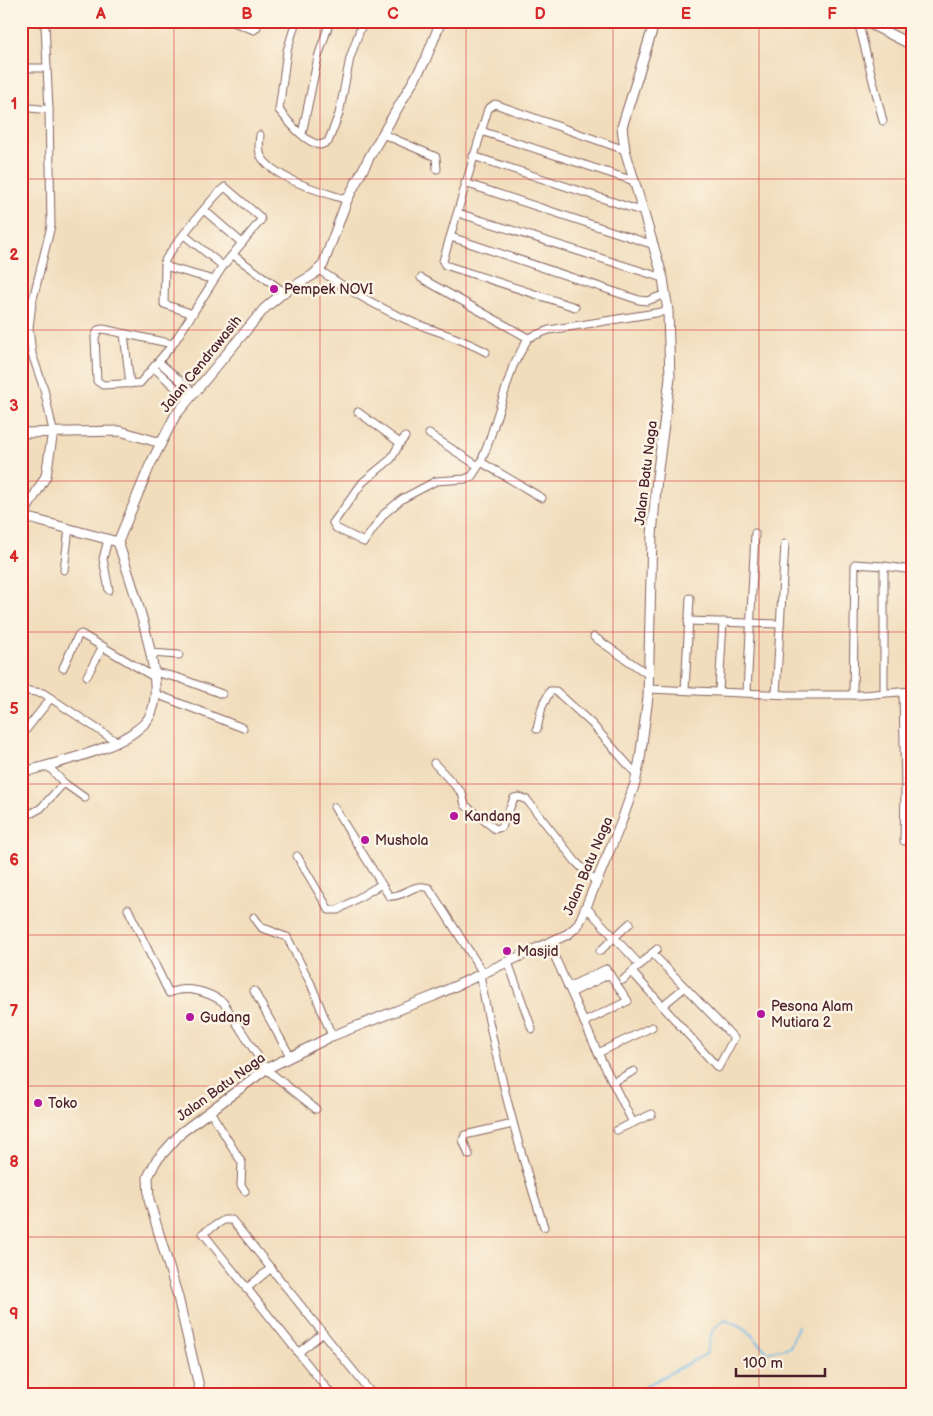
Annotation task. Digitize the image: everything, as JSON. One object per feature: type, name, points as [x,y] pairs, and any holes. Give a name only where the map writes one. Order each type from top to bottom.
[{"type":"street","points":[[21,22],[38,21],[45,24],[51,226],[32,303],[29,328],[30,343],[48,400],[53,431],[51,455],[46,476],[24,514],[26,517],[118,542],[133,588],[150,653],[156,694],[154,707],[148,719],[137,730],[117,742],[21,773]]},
{"type":"street","points":[[230,21],[254,30],[257,27],[258,21]]},
{"type":"street","points":[[296,21],[287,51],[279,107],[302,134],[317,145],[323,145],[328,142],[339,114],[350,58],[363,21]]},
{"type":"street","points":[[302,134],[318,57],[330,21]]},
{"type":"street","name":"Jalan Cendrawasih","points":[[118,542],[161,443],[175,416],[264,309],[284,292],[301,284],[319,270],[327,255],[347,200],[425,61],[441,21]]},
{"type":"street","name":"Jalan Batu Naga","points":[[201,1395],[178,1296],[149,1200],[147,1184],[150,1171],[170,1144],[215,1105],[266,1069],[332,1036],[434,996],[568,934],[577,926],[620,828],[637,775],[648,689],[652,536],[656,477],[670,378],[668,311],[663,278],[625,150],[622,127],[655,21]]},
{"type":"street","points":[[858,21],[883,121]]},
{"type":"street","points":[[864,21],[912,45]]},
{"type":"street","points":[[21,68],[47,68]]},
{"type":"street","points":[[575,307],[445,265],[443,257],[451,238],[473,156],[488,109],[495,104],[625,150]]},
{"type":"street","points":[[21,108],[49,110]]},
{"type":"street","points":[[481,131],[634,181]]},
{"type":"street","points":[[383,134],[436,158],[437,169]]},
{"type":"street","points":[[260,135],[261,156],[270,166],[299,182],[347,200]]},
{"type":"street","points":[[473,156],[644,212]]},
{"type":"street","points":[[465,184],[654,245]]},
{"type":"street","points":[[173,344],[103,329],[96,333],[97,381],[104,385],[139,384],[173,344],[193,314],[214,280],[261,220],[260,216],[225,188],[204,210],[167,257],[164,304],[193,314]]},
{"type":"street","points":[[204,210],[242,243]]},
{"type":"street","points":[[458,213],[663,278]]},
{"type":"street","points":[[184,235],[224,266]]},
{"type":"street","points":[[451,238],[639,300],[648,301],[666,294]]},
{"type":"street","points":[[233,255],[284,292]]},
{"type":"street","points":[[165,266],[214,280]]},
{"type":"street","points":[[319,270],[339,284],[398,316],[486,352]]},
{"type":"street","points":[[420,278],[528,338]]},
{"type":"street","points":[[21,299],[32,303]]},
{"type":"street","points":[[358,412],[402,440],[392,459],[363,482],[334,520],[334,527],[365,542],[384,514],[393,506],[436,481],[469,478],[479,464],[513,366],[528,338],[549,330],[668,311]]},
{"type":"street","points":[[124,334],[130,384]]},
{"type":"street","points":[[159,362],[191,396]]},
{"type":"street","points":[[154,368],[191,396]]},
{"type":"street","points":[[21,433],[120,431],[161,443]]},
{"type":"street","points":[[429,434],[542,498]]},
{"type":"street","points":[[64,570],[70,528]]},
{"type":"street","points":[[747,692],[755,532]]},
{"type":"street","points":[[108,539],[103,559],[109,590]]},
{"type":"street","points":[[776,694],[785,544]]},
{"type":"street","points":[[853,695],[855,564],[912,570]]},
{"type":"street","points":[[884,566],[884,693]]},
{"type":"street","points":[[685,690],[690,598]]},
{"type":"street","points":[[688,621],[780,624]]},
{"type":"street","points":[[719,691],[723,622]]},
{"type":"street","points":[[63,668],[79,635],[82,635],[154,674],[179,678],[222,694]]},
{"type":"street","points":[[594,636],[649,675]]},
{"type":"street","points":[[87,676],[103,646]]},
{"type":"street","points":[[150,653],[179,654]]},
{"type":"street","points":[[648,689],[853,695],[912,691]]},
{"type":"street","points":[[21,690],[38,690],[117,742]]},
{"type":"street","points":[[537,730],[542,707],[550,691],[556,691],[592,724],[637,775]]},
{"type":"street","points":[[903,692],[904,841]]},
{"type":"street","points":[[156,694],[243,728]]},
{"type":"street","points":[[21,736],[51,698]]},
{"type":"street","points":[[434,762],[462,793],[465,805],[495,829],[502,827],[514,798],[519,797],[527,800],[576,862],[596,882]]},
{"type":"street","points":[[47,765],[64,783],[85,798]]},
{"type":"street","points":[[32,813],[41,808],[64,783]]},
{"type":"street","points":[[334,807],[380,886],[388,896],[392,897],[418,885],[429,888],[482,974],[488,1021],[513,1124],[544,1227]]},
{"type":"street","points":[[297,856],[329,910],[338,910],[380,886]]},
{"type":"street","points":[[586,907],[616,937],[640,965]]},
{"type":"street","points":[[128,910],[169,993],[186,988],[214,996],[223,1002],[266,1069],[316,1109]]},
{"type":"street","points":[[254,917],[262,928],[268,929],[277,936],[287,937],[311,984],[332,1036]]},
{"type":"street","points":[[600,952],[630,923]]},
{"type":"street","points":[[549,944],[598,1053],[633,1123]]},
{"type":"street","points":[[623,980],[655,951],[684,988],[734,1038],[718,1068],[632,972]]},
{"type":"street","points":[[508,962],[532,1029]]},
{"type":"street","points":[[569,990],[605,969],[628,1002],[584,1022]]},
{"type":"street","points":[[662,1006],[684,988]]},
{"type":"street","points":[[254,990],[290,1056]]},
{"type":"street","points":[[598,1053],[652,1027]]},
{"type":"street","points":[[613,1082],[634,1071]]},
{"type":"street","points":[[210,1111],[242,1163],[241,1185],[245,1191]]},
{"type":"street","points":[[617,1130],[652,1114]]},
{"type":"street","points":[[469,1155],[463,1140],[465,1135],[513,1124]]},
{"type":"street","points":[[332,1395],[203,1233],[230,1218],[372,1394]]},
{"type":"street","points":[[246,1289],[271,1268]]},
{"type":"street","points":[[298,1353],[323,1333]]},
{"type":"waterway","points":[[629,1395],[706,1354],[713,1329],[725,1319],[746,1329],[767,1352],[790,1347],[798,1327]]},
{"type":"place","name":"Pempek NOVI","points":[[274,289]]},
{"type":"place","name":"Kandang","points":[[454,816]]},
{"type":"place","name":"Mushola","points":[[365,840]]},
{"type":"place","name":"Masjid","points":[[507,951]]},
{"type":"place","name":"Pesona Alam Mutiara 2","points":[[761,1014]]},
{"type":"place","name":"Gudang","points":[[190,1017]]},
{"type":"place","name":"Toko","points":[[38,1103]]}]
